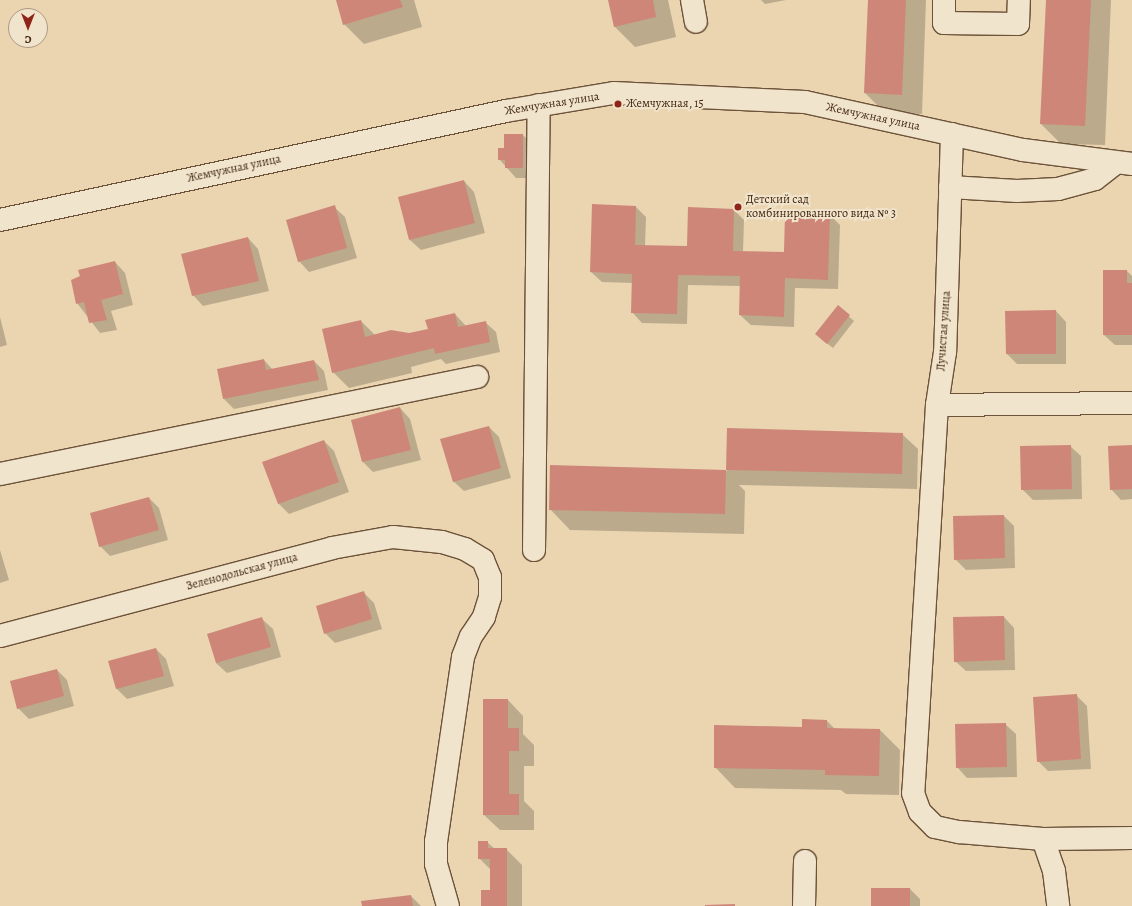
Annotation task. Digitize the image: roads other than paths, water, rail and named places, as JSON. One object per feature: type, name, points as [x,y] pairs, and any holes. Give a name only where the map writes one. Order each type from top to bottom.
[{"type":"street","points":[[692,0],[696,22]]},
{"type":"street","points":[[944,0],[944,23],[1018,24],[1019,0]]},
{"type":"street","name":"Жемчужная улица","points":[[0,220],[539,105],[614,93],[805,102],[1023,150],[1123,164]]},
{"type":"street","points":[[534,550],[539,105]]},
{"type":"street","name":"Лучистая улица","points":[[952,134],[945,352],[937,405],[913,794],[920,812],[935,826],[958,832],[1043,839],[1132,838]]},
{"type":"street","points":[[950,187],[1017,191],[1058,189],[1095,180],[1123,164]]},
{"type":"street","points":[[0,474],[477,377]]},
{"type":"street","points":[[937,405],[1132,403]]},
{"type":"street","name":"Зеленодольская улица","points":[[0,636],[332,548],[393,537],[442,542],[465,549],[483,560],[490,577],[490,597],[484,617],[471,636],[463,657],[436,841],[436,864],[448,906]]},
{"type":"street","points":[[1043,839],[1054,871],[1058,906]]},
{"type":"street","points":[[804,906],[805,861]]},
{"type":"place","name":"Жемчужная, 15","points":[[618,104]]},
{"type":"place","name":"Детский сад комбинированного вида № 3","points":[[738,207]]}]
